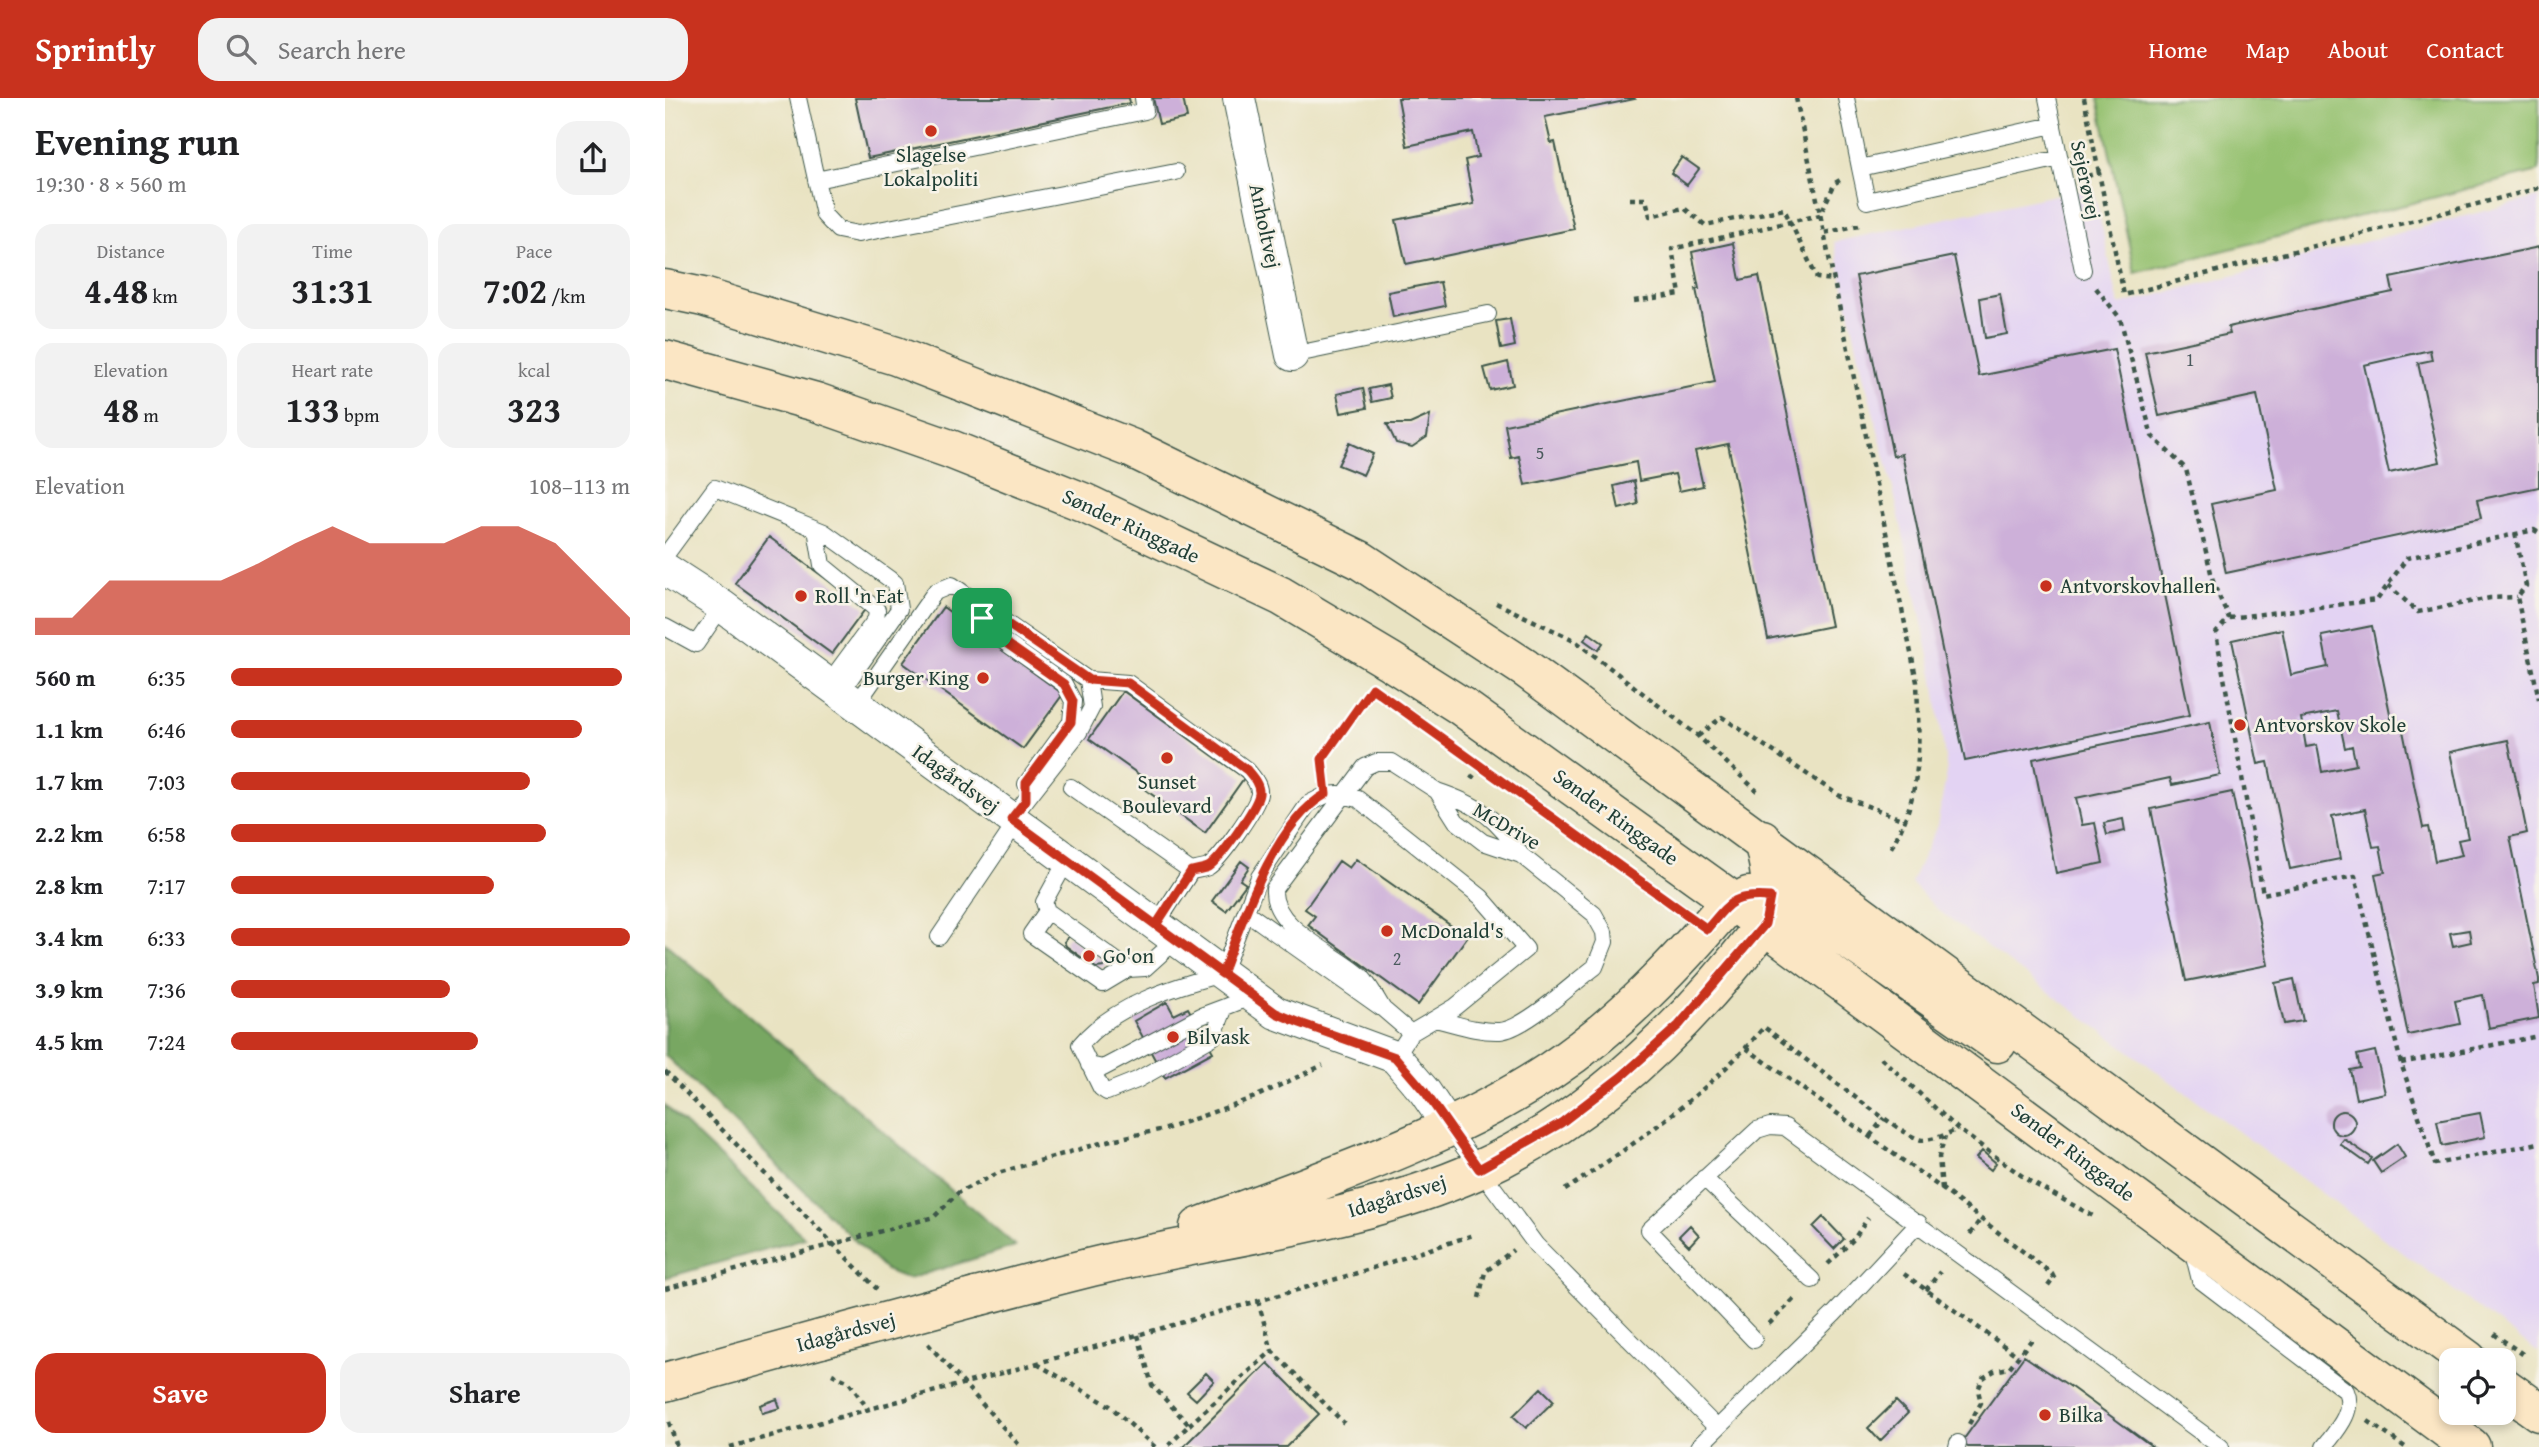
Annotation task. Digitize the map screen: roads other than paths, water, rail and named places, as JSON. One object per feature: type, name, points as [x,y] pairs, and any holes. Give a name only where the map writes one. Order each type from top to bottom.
[{"type":"main road","points":[[665,289],[703,297],[896,356],[1131,448],[1360,560],[1525,668],[1762,839],[2452,1348]]},
{"type":"main road","name":"Sønder Ringgade","points":[[665,360],[816,402],[950,449],[1085,503],[1282,596],[1461,706],[1731,900],[1768,911],[2190,1239],[2471,1447]]},
{"type":"main road","points":[[1762,839],[1768,859],[1768,911],[1806,910],[1981,1033],[2271,1215]]},
{"type":"main road","name":"Idagårdsvej","points":[[1109,1263],[1448,1126],[1514,1093],[1587,1043],[1662,979],[1731,900]]},
{"type":"main road","name":"Idagårdsvej","points":[[665,1382],[1109,1263],[1241,1238],[1391,1202],[1479,1169],[1561,1123],[1622,1076],[1679,1025],[1768,911]]},
{"type":"main road","points":[[2516,1396],[2539,1412]]},
{"type":"street","name":"Anholtvej","points":[[1239,98],[1292,355]]},
{"type":"street","name":"Idagårdsvej","points":[[665,569],[722,606],[841,694],[1018,814],[1067,860],[1222,974],[1239,1002],[1347,1040],[1416,1034],[1425,1092],[1448,1126]]},
{"type":"lane","points":[[797,98],[824,215],[838,230],[858,234],[1176,172]]},
{"type":"lane","points":[[816,180],[1145,111],[1143,98]]},
{"type":"lane","points":[[1846,98],[1867,201],[2060,158]]},
{"type":"lane","name":"Sejerøvej","points":[[2047,98],[2083,270]]},
{"type":"lane","points":[[1860,168],[2053,125]]},
{"type":"lane","points":[[1292,355],[1488,314]]},
{"type":"lane","points":[[665,556],[715,488],[816,529],[883,573],[895,583],[899,609],[841,694]]},
{"type":"lane","points":[[816,529],[822,565],[877,610],[876,619],[841,694]]},
{"type":"lane","points":[[841,694],[935,592],[952,585],[1089,680],[1128,683],[1247,770],[1256,780],[1259,793],[1223,852],[1208,867],[1191,871],[1071,787]]},
{"type":"lane","points":[[980,605],[982,626],[1064,684],[1073,701],[1071,722],[1026,783],[1018,814]]},
{"type":"lane","points":[[665,628],[696,644],[722,606]]},
{"type":"lane","points":[[939,937],[1018,814],[1079,732],[1092,707],[1089,680]]},
{"type":"lane","name":"McDrive","points":[[1383,1009],[1363,978],[1284,919],[1273,902],[1273,889],[1334,794],[1365,767],[1386,761],[1399,765],[1437,791],[1456,821],[1483,842],[1521,855],[1594,914],[1604,932],[1601,954],[1595,967],[1526,1019],[1502,1031],[1474,1029],[1416,1034]]},
{"type":"lane","points":[[1437,791],[1466,801],[1502,826],[1521,855]]},
{"type":"lane","points":[[1239,1002],[1213,1037],[1137,1080],[1107,1092],[1101,1088],[1080,1045],[1091,1031],[1169,987],[1222,974],[1259,877],[1308,804],[1334,794],[1358,799],[1481,897],[1526,949],[1455,1007],[1416,1034],[1246,912]]},
{"type":"lane","points":[[1067,860],[1044,902],[1047,911],[1128,969]]},
{"type":"lane","points":[[1047,911],[1031,934],[1103,984],[1128,969],[1145,968],[1166,933],[1191,871]]},
{"type":"lane","points":[[1089,1065],[1103,1068],[1239,1002]]},
{"type":"lane","name":"Idagårdsvej","points":[[1448,1126],[1479,1169]]},
{"type":"lane","points":[[1754,1340],[1649,1230],[1757,1130],[1770,1126],[1785,1127],[2049,1318],[2221,1447]]},
{"type":"lane","points":[[1479,1169],[1530,1238],[1717,1428]]},
{"type":"lane","points":[[1704,1178],[1812,1280]]},
{"type":"lane","points":[[1698,1447],[1825,1323],[1919,1223]]},
{"type":"lane","points":[[2190,1239],[2200,1280],[2346,1391],[2349,1400],[2347,1413],[2324,1447]]},
{"type":"place","name":"Slagelse Lokalpoliti","points":[[931,131]]},
{"type":"place","name":"Antvorskovhallen","points":[[2046,586]]},
{"type":"place","name":"Roll 'n Eat","points":[[801,596]]},
{"type":"place","name":"Burger King","points":[[983,678]]},
{"type":"place","name":"Antvorskov Skole","points":[[2240,725]]},
{"type":"place","name":"Sunset Boulevard","points":[[1167,758]]},
{"type":"place","name":"McDonald's","points":[[1387,931]]},
{"type":"place","name":"Go'on","points":[[1089,956]]},
{"type":"place","name":"Bilvask","points":[[1173,1037]]},
{"type":"place","name":"Bilka","points":[[2045,1415]]}]
